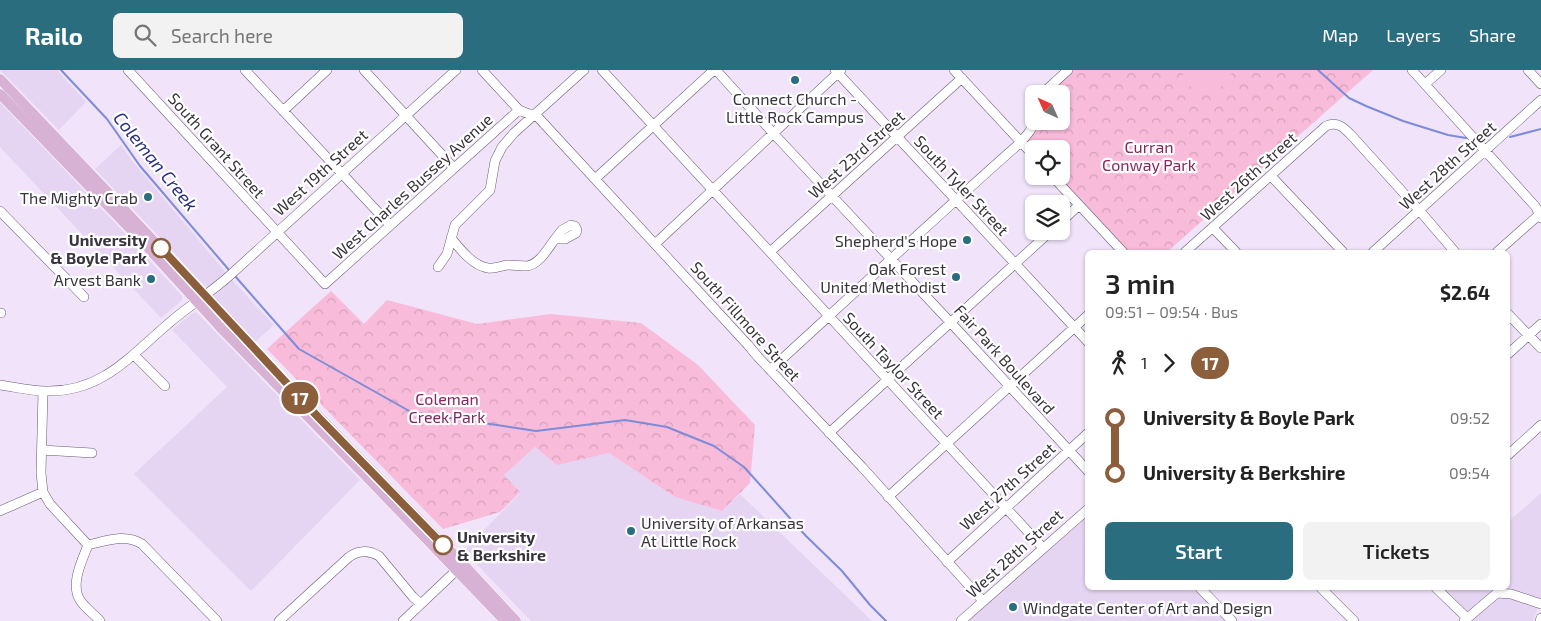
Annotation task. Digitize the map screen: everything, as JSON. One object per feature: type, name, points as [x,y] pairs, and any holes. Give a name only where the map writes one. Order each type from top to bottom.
[{"type":"main road","points":[[0,79],[121,206],[201,299]]},
{"type":"main road","points":[[0,94],[145,244],[336,435],[459,568],[504,621]]},
{"type":"main road","points":[[459,568],[516,621]]},
{"type":"street","name":"South Grant Street","points":[[128,70],[325,284]]},
{"type":"street","points":[[245,70],[390,226]]},
{"type":"street","points":[[283,111],[327,70]]},
{"type":"street","points":[[364,70],[454,168]]},
{"type":"street","name":"West 19th Street","points":[[0,385],[43,391],[65,390],[90,384],[113,372],[172,320],[231,274],[456,70]]},
{"type":"street","points":[[482,70],[518,110],[535,114]]},
{"type":"street","points":[[438,267],[447,254],[456,223],[490,190],[498,154],[506,142],[584,70]]},
{"type":"street","name":"South Taylor Street","points":[[602,70],[1043,548]]},
{"type":"street","points":[[595,179],[715,70]]},
{"type":"street","name":"Fair Park Boulevard","points":[[715,70],[1085,468]]},
{"type":"street","points":[[954,70],[1025,146]]},
{"type":"street","points":[[1052,85],[1068,70]]},
{"type":"street","points":[[1412,70],[1538,209],[1540,216],[1499,250]]},
{"type":"street","points":[[1425,84],[1441,70]]},
{"type":"street","points":[[1528,70],[1541,84]]},
{"type":"street","points":[[655,244],[838,71]]},
{"type":"street","name":"South Tyler Street","points":[[838,71],[1085,339]]},
{"type":"street","name":"West 23rd Street","points":[[770,252],[962,78]]},
{"type":"street","name":"West 28th Street","points":[[1375,250],[1541,100]]},
{"type":"street","name":"West Charles Bussey Avenue","points":[[325,284],[518,110]]},
{"type":"street","name":"South Fillmore Street","points":[[535,114],[983,601]]},
{"type":"street","points":[[507,120],[517,130]]},
{"type":"street","name":"West 26th Street","points":[[1187,250],[1326,126],[1333,124],[1339,125],[1352,136],[1419,210]]},
{"type":"street","points":[[770,370],[891,258],[1021,142],[1030,130]]},
{"type":"street","points":[[1271,176],[1341,250]]},
{"type":"street","points":[[1060,185],[1121,250]]},
{"type":"street","points":[[1070,214],[1079,206]]},
{"type":"street","points":[[1419,210],[1453,250]]},
{"type":"street","points":[[1,215],[84,297]]},
{"type":"street","points":[[1213,228],[1234,250]]},
{"type":"street","points":[[451,238],[472,260],[488,268],[508,265],[530,265],[538,260],[556,239]]},
{"type":"street","points":[[829,433],[1041,240]]},
{"type":"street","points":[[1510,316],[1541,348]]},
{"type":"street","points":[[888,497],[1085,318]]},
{"type":"street","points":[[1510,352],[1541,324]]},
{"type":"street","points":[[134,355],[165,386]]},
{"type":"street","points":[[43,391],[40,473],[43,492],[50,504],[88,545]]},
{"type":"street","points":[[1510,453],[1541,425]]},
{"type":"street","name":"West 27th Street","points":[[947,562],[1085,436]]},
{"type":"street","points":[[42,450],[92,453]]},
{"type":"street","points":[[0,511],[43,492]]},
{"type":"street","name":"West 28th Street","points":[[961,621],[1085,512]]},
{"type":"street","points":[[88,545],[123,537],[137,540],[217,621]]},
{"type":"street","points":[[88,545],[76,588],[79,599],[100,621]]},
{"type":"street","points":[[279,621],[349,557],[363,551],[379,556],[420,604]]},
{"type":"street","points":[[403,621],[459,568]]},
{"type":"street","points":[[1202,590],[1232,621]]},
{"type":"street","points":[[1323,590],[1354,621]]},
{"type":"street","points":[[1438,590],[1465,620],[1496,592],[1511,594],[1541,604]]},
{"type":"shaded area","points":[[0,70],[57,70],[86,102],[59,130]]},
{"type":"shaded area","points":[[0,102],[182,296],[182,300],[161,318],[0,147]]},
{"type":"shaded area","points":[[121,145],[133,162],[227,274],[210,287],[205,286],[95,169]]},
{"type":"shaded area","points":[[232,280],[274,325],[254,343],[213,297]]},
{"type":"shaded area","points":[[196,312],[360,480],[251,591],[134,474],[227,387],[172,330]]},
{"type":"shaded area","name":"University of Arkansas At Little Rock","points":[[535,447],[557,464],[609,453],[675,497],[722,511],[740,494],[872,621],[531,621],[464,551],[520,493],[504,475]]},
{"type":"shaded area","points":[[1541,493],[1541,601],[1504,593],[1467,618],[1439,590],[1510,590],[1510,520]]},
{"type":"shaded area","points":[[1085,511],[1085,590],[1202,590],[1232,621],[961,621]]},
{"type":"shaded area","points":[[1505,597],[1538,608],[1533,621],[1472,621],[1495,600]]},
{"type":"green space","name":"Curran Conway Park","points":[[1067,70],[1373,70],[1169,250],[1121,250],[1060,185],[1070,185],[1070,140],[1025,140],[1025,146],[1021,142],[1028,130],[1070,130],[1070,85],[1051,85]]},
{"type":"green space","points":[[1180,70],[1234,70],[1218,89],[1208,94],[1203,94],[1192,88]]},
{"type":"green space","name":"Coleman Creek Park","points":[[331,291],[364,324],[387,300],[477,324],[551,314],[641,323],[698,365],[755,425],[750,483],[722,511],[675,497],[609,453],[557,465],[535,447],[504,475],[520,492],[500,512],[443,529],[267,349]]},
{"type":"waterway","name":"Coleman Creek","points":[[61,70],[107,119],[140,166],[229,270]]},
{"type":"waterway","points":[[1318,70],[1349,98],[1366,106],[1403,121],[1448,135],[1466,138]]},
{"type":"waterway","points":[[1510,137],[1541,129]]},
{"type":"waterway","name":"Coleman Creek","points":[[235,276],[299,349],[411,412],[536,431],[625,420],[667,427],[714,446],[744,467],[806,536],[842,571],[886,621]]},
{"type":"bus line","name":"17","points":[[161,248],[319,418],[443,545]]},
{"type":"place","name":"Connect Church - Little Rock Campus","points":[[795,80]]},
{"type":"place","name":"The Mighty Crab","points":[[148,197]]},
{"type":"place","name":"Shepherd's Hope","points":[[967,240]]},
{"type":"place","name":"University & Boyle Park","points":[[161,248]]},
{"type":"place","name":"Oak Forest United Methodist","points":[[956,277]]},
{"type":"place","name":"Arvest Bank","points":[[151,279]]},
{"type":"place","name":"University of Arkansas At Little Rock","points":[[631,531]]},
{"type":"place","name":"University & Berkshire","points":[[443,545]]},
{"type":"place","name":"Windgate Center of Art and Design","points":[[1013,607]]}]
